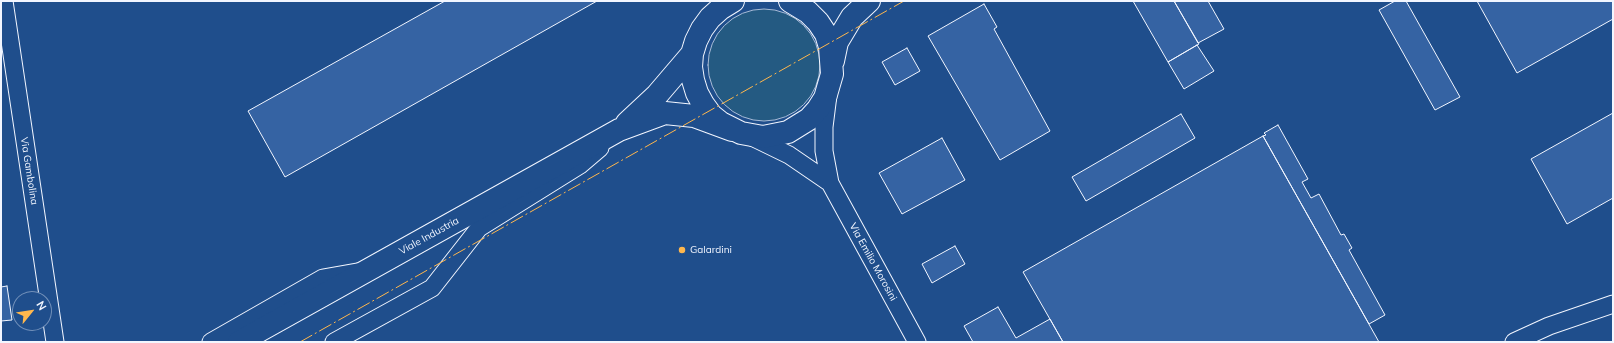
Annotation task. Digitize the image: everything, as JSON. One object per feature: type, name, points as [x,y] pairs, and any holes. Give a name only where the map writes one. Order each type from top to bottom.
[{"type":"main road","name":"Viale Industria","points":[[733,1],[720,9],[710,18],[702,29],[692,54],[691,67],[696,93],[711,115],[721,123],[741,133]]},
{"type":"main road","name":"Viale Industria","points":[[790,1],[808,12],[818,22],[826,34],[833,61]]},
{"type":"main road","name":"Viale Industria","points":[[239,342],[619,130],[665,113],[694,116],[741,133],[775,135],[788,132],[809,119],[818,109],[830,87],[837,42],[852,17],[869,1]]},
{"type":"main road","name":"Viale Industria","points":[[619,130],[657,95],[692,54]]},
{"type":"street","name":"Via Gambolina","points":[[4,1],[55,342]]},
{"type":"street","name":"Via Emilio Morosini","points":[[830,87],[824,127],[824,151],[830,183],[917,342]]},
{"type":"street","points":[[334,342],[432,288],[479,228],[580,165],[619,130]]},
{"type":"street","name":"Via Emilio Morosini","points":[[741,133],[789,155],[830,183]]},
{"type":"street","points":[[211,342],[324,278],[367,270]]},
{"type":"street","points":[[1514,342],[1549,326],[1613,304]]},
{"type":"shaded area","points":[[764,9],[786,13],[804,25],[816,43],[820,65],[816,87],[804,105],[786,117],[764,121],[742,117],[724,105],[712,87],[708,65],[712,43],[724,25],[742,13]]},
{"type":"building","points":[[445,1],[597,1],[285,177],[248,111]]},
{"type":"building","points":[[1133,1],[1174,1],[1199,44],[1168,62]]},
{"type":"building","points":[[1174,1],[1208,1],[1224,29],[1198,43]]},
{"type":"building","points":[[1395,1],[1406,1],[1460,97],[1435,110],[1379,10]]},
{"type":"building","points":[[1477,1],[1613,1],[1613,19],[1517,73]]},
{"type":"building","points":[[984,4],[997,27],[994,29],[1050,131],[1000,160],[928,36]]},
{"type":"building","points":[[1197,45],[1214,71],[1184,89],[1168,62]]},
{"type":"building","points":[[907,48],[920,71],[895,85],[882,62]]},
{"type":"building","points":[[1613,113],[1613,198],[1567,224],[1531,159]]},
{"type":"building","points":[[1181,114],[1195,138],[1086,201],[1072,177]]},
{"type":"building","points":[[1278,125],[1308,179],[1302,182],[1311,198],[1319,194],[1341,235],[1344,234],[1352,248],[1349,250],[1385,315],[1369,324],[1263,136],[1266,135],[1264,133]]},
{"type":"building","points":[[1263,136],[1379,342],[1063,342],[1023,272]]},
{"type":"building","points":[[942,138],[965,180],[902,214],[879,173]]},
{"type":"building","points":[[955,246],[965,264],[932,283],[922,264]]},
{"type":"building","points":[[7,286],[12,320],[1,321],[1,287]]},
{"type":"building","points":[[998,307],[1016,338],[1050,319],[1063,342],[973,342],[964,326]]},
{"type":"power","points":[[300,342],[904,1]]},
{"type":"place","name":"Galardini","points":[[682,250]]}]
